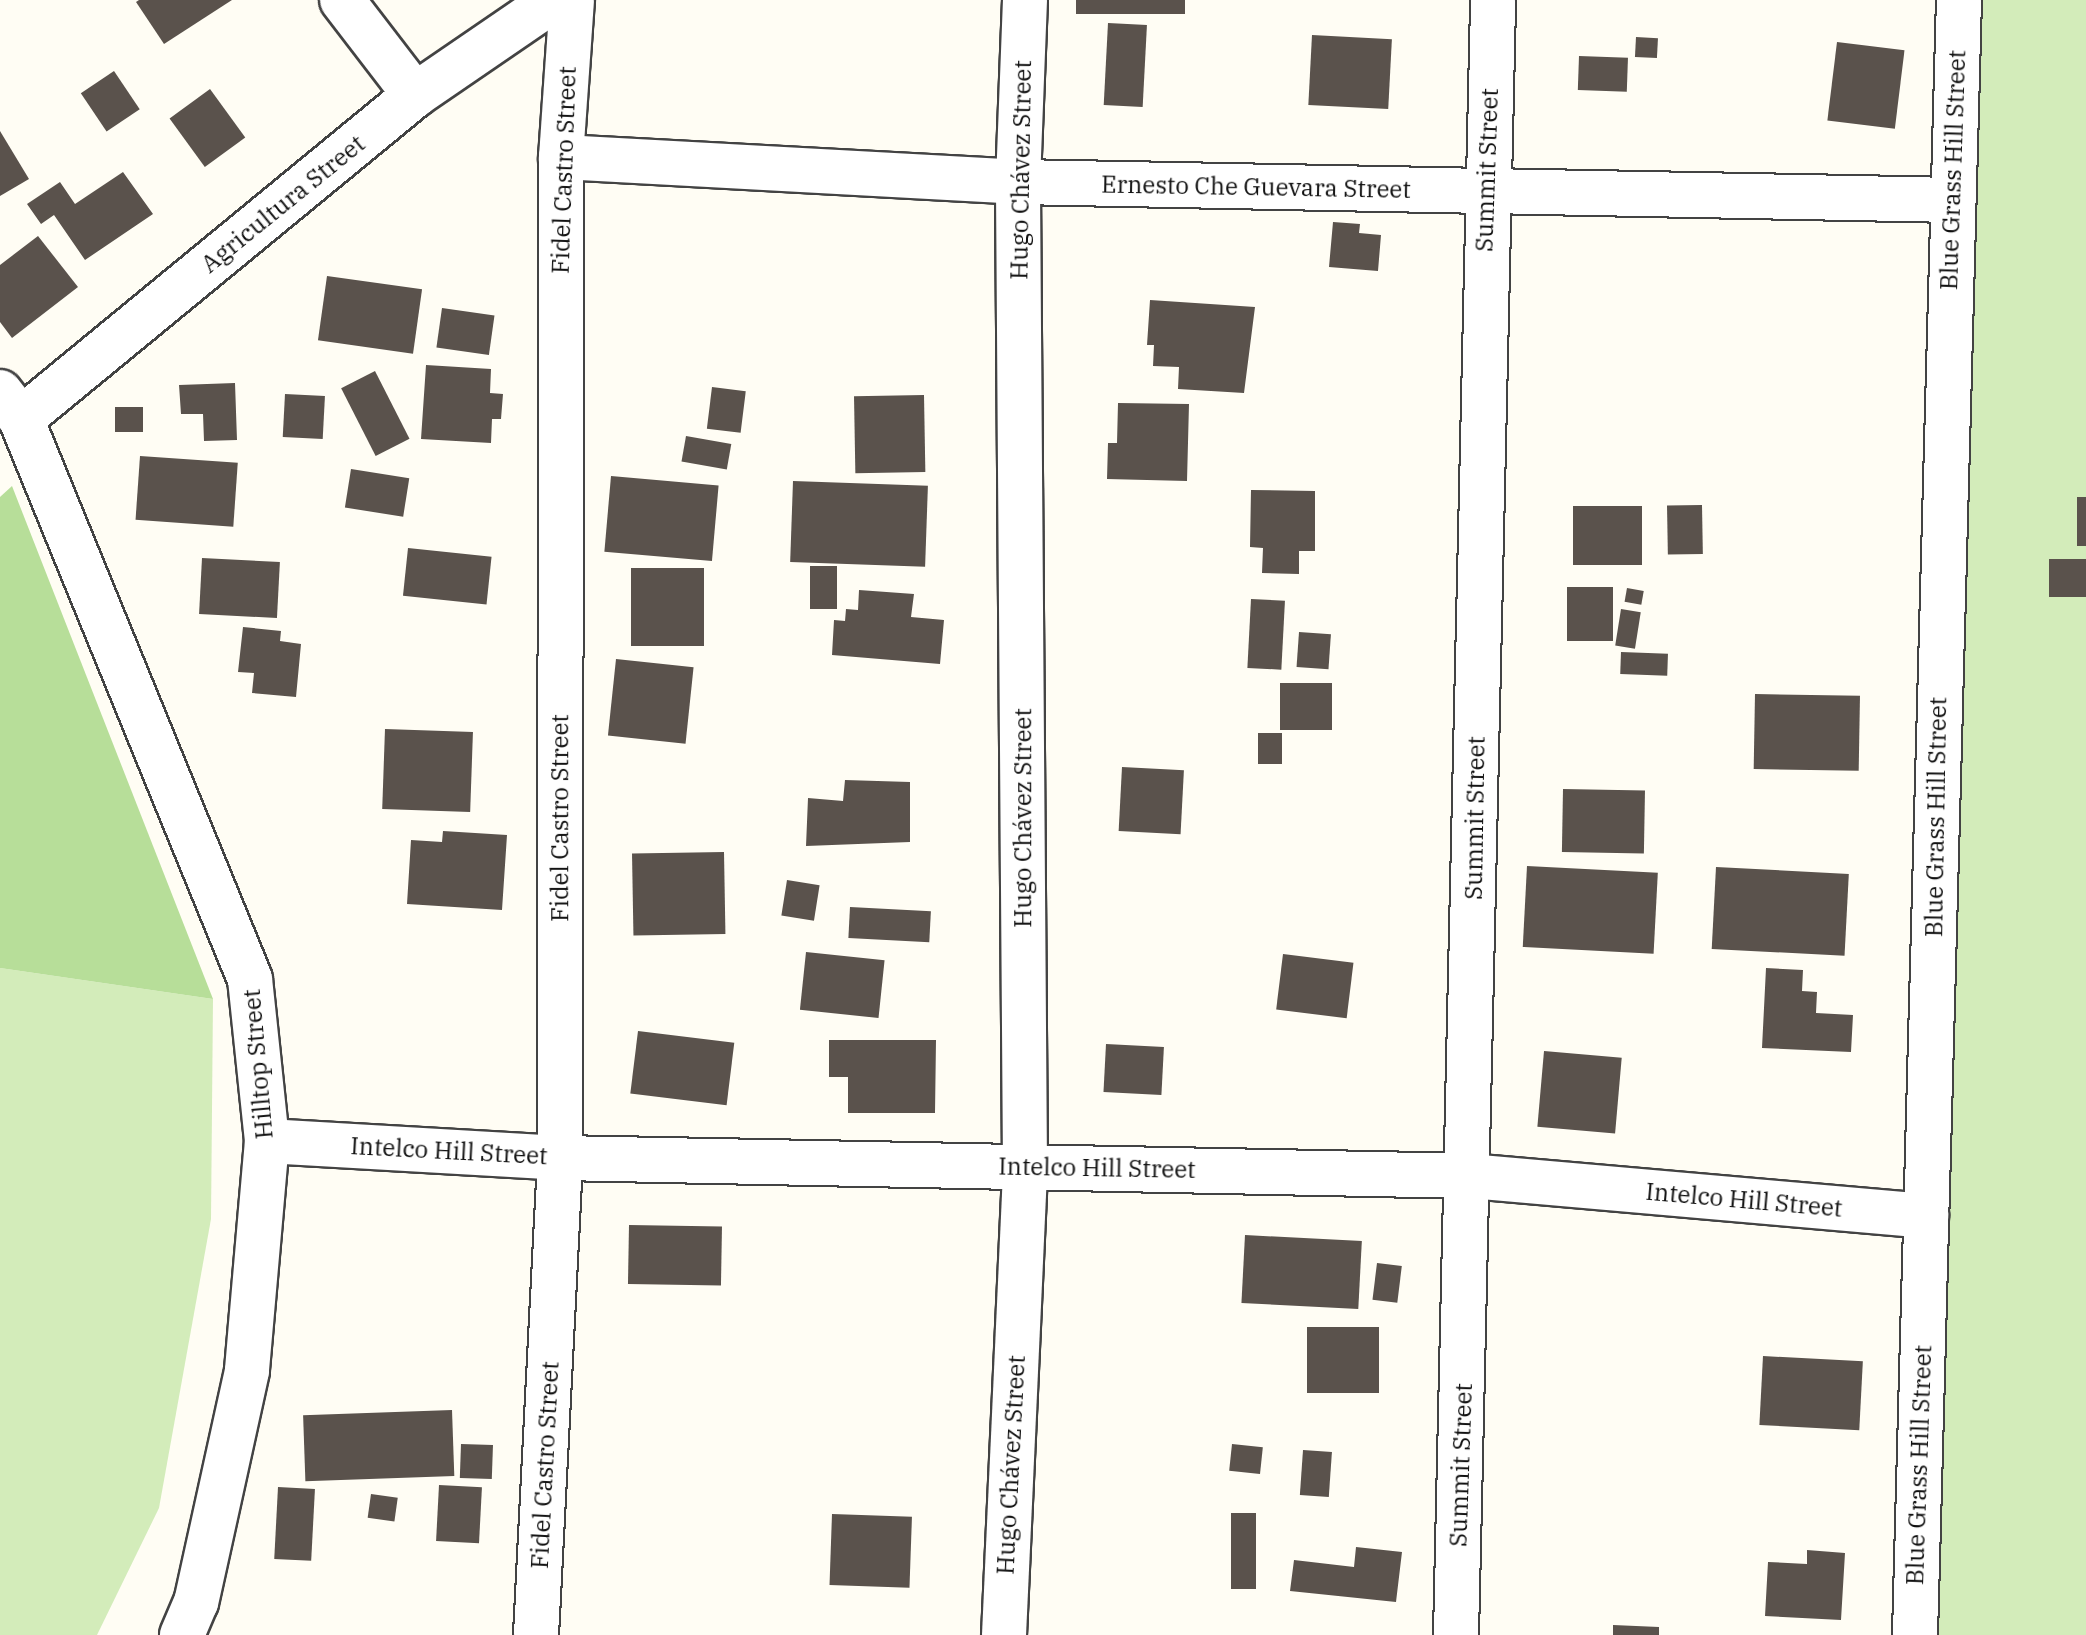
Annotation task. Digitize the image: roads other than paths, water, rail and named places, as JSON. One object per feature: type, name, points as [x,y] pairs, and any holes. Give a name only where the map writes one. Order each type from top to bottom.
[{"type":"street","points":[[342,0],[415,95]]},
{"type":"street","name":"Agricultura Street","points":[[10,406],[415,95],[554,0]]},
{"type":"street","name":"Fidel Castro Street","points":[[536,1635],[560,1158],[561,157],[572,0]]},
{"type":"street","name":"Hugo Chávez Street","points":[[1004,1635],[1025,1167],[1018,182],[1025,0]]},
{"type":"street","name":"Summit Street","points":[[1456,1635],[1470,1176],[1485,192],[1493,0]]},
{"type":"street","name":"Blue Grass Hill Street","points":[[1915,1635],[1959,0]]},
{"type":"street","name":"Ernesto Che Guevara Street","points":[[561,157],[1018,182],[1952,200]]},
{"type":"street","name":"Hilltop Street","points":[[10,406],[250,979],[267,1141],[247,1371],[196,1602],[182,1635]]},
{"type":"street","name":"Intelco Hill Street","points":[[267,1141],[560,1158],[1470,1176],[1926,1216]]}]
